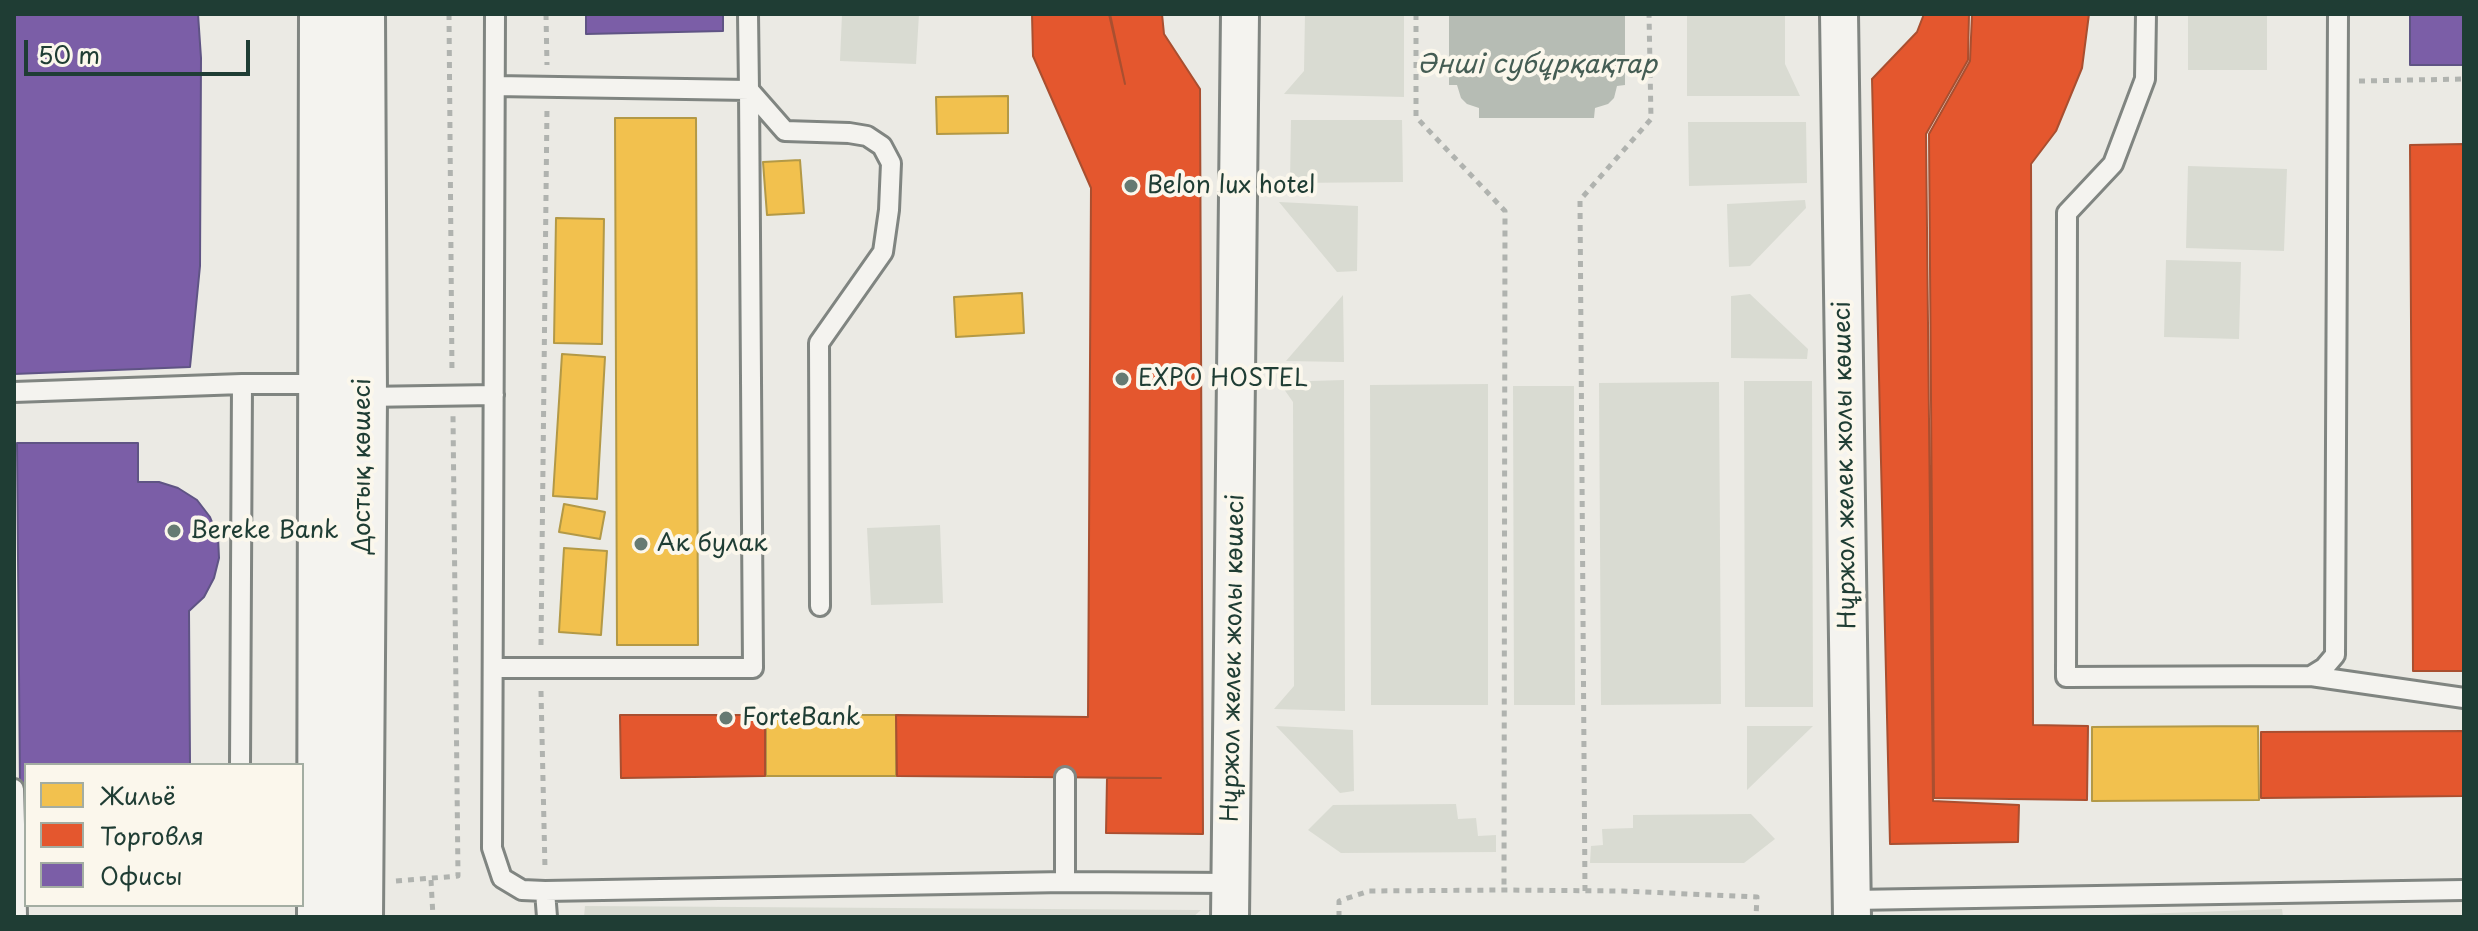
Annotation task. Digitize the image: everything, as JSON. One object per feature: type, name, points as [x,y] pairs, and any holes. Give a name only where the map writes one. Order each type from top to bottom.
[{"type":"street","name":"Достық көшесі","points":[[320,917],[322,14]]},
{"type":"street","name":"Достық көшесі","points":[[360,917],[364,397],[362,14]]},
{"type":"street","name":"Нұржол желек жолы көшесі","points":[[1231,900],[1240,14]]},
{"type":"street","name":"Нұржол желек жолы көшесі","points":[[1839,14],[1852,909]]},
{"type":"lane","points":[[495,14],[492,848],[502,878],[522,890],[545,891],[1065,882],[1231,900]]},
{"type":"lane","points":[[493,668],[753,668],[748,14]]},
{"type":"lane","points":[[2146,14],[2145,79],[2113,164],[2067,213],[2066,677],[2311,676],[2464,698]]},
{"type":"lane","points":[[2311,676],[2324,668],[2335,655],[2338,14]]},
{"type":"lane","points":[[495,86],[749,90],[785,131],[849,133],[867,136],[882,146],[891,163],[883,252],[819,343],[820,606]]},
{"type":"lane","points":[[240,763],[242,384]]},
{"type":"lane","points":[[14,392],[321,384]]},
{"type":"lane","points":[[364,397],[494,395]]},
{"type":"lane","points":[[1065,777],[1065,882]]},
{"type":"lane","points":[[14,789],[21,860],[17,917]]},
{"type":"lane","points":[[1852,909],[2464,890]]},
{"type":"lane","points":[[545,891],[547,917]]},
{"type":"path","points":[[389,881],[458,876],[449,14]]},
{"type":"path","points":[[545,891],[541,668],[546,14]]},
{"type":"path","points":[[1416,14],[1416,117],[1505,211],[1504,890]]},
{"type":"path","points":[[1585,891],[1580,200],[1651,119],[1649,14]]},
{"type":"path","points":[[2366,81],[2464,79]]},
{"type":"path","points":[[431,880],[433,917]]},
{"type":"path","points":[[1339,917],[1339,901],[1369,891],[1504,890],[1757,897],[1756,917]]},
{"type":"shaded area","points":[[842,14],[919,14],[916,64],[840,61]]},
{"type":"shaded area","points":[[1305,14],[1404,14],[1404,97],[1284,94],[1304,71]]},
{"type":"shaded area","points":[[1687,14],[1785,14],[1785,64],[1800,96],[1687,96]]},
{"type":"shaded area","points":[[2188,14],[2267,14],[2267,70],[2188,70]]},
{"type":"shaded area","points":[[1291,120],[1402,120],[1403,182],[1290,183]]},
{"type":"shaded area","points":[[1688,122],[1806,122],[1807,183],[1689,186]]},
{"type":"shaded area","points":[[2188,166],[2287,169],[2284,251],[2186,248]]},
{"type":"shaded area","points":[[1805,200],[1806,208],[1750,266],[1729,267],[1727,204]]},
{"type":"shaded area","points":[[1279,202],[1358,206],[1357,271],[1337,272]]},
{"type":"shaded area","points":[[2166,260],[2241,262],[2239,339],[2164,337]]},
{"type":"shaded area","points":[[1750,294],[1808,349],[1807,359],[1731,358],[1731,296]]},
{"type":"shaded area","points":[[1343,295],[1344,362],[1286,361]]},
{"type":"shaded area","points":[[1344,380],[1345,711],[1274,709],[1294,686],[1293,402],[1279,382]]},
{"type":"shaded area","points":[[1744,381],[1812,381],[1813,707],[1745,707]]},
{"type":"shaded area","points":[[1719,382],[1721,704],[1601,705],[1599,383]]},
{"type":"shaded area","points":[[1488,384],[1488,705],[1371,705],[1370,385]]},
{"type":"shaded area","points":[[1513,386],[1574,386],[1575,705],[1514,705]]},
{"type":"shaded area","points":[[940,525],[943,603],[871,605],[867,528]]},
{"type":"shaded area","points":[[1276,726],[1353,730],[1354,791],[1340,793]]},
{"type":"shaded area","points":[[1747,726],[1813,726],[1747,790]]},
{"type":"shaded area","points":[[1456,804],[1458,819],[1476,818],[1478,836],[1496,835],[1496,852],[1341,853],[1308,830],[1333,805]]},
{"type":"shaded area","points":[[1751,814],[1775,839],[1744,863],[1590,863],[1591,846],[1603,845],[1602,829],[1633,828],[1633,815]]},
{"type":"shaded area","points":[[585,906],[1201,910],[1193,917],[584,917]]},
{"type":"shaded area","points":[[2282,909],[2283,917],[2055,917]]},
{"type":"water","name":"Әнші субұрқақтар","points":[[1449,14],[1625,14],[1625,85],[1617,86],[1614,98],[1608,104],[1595,108],[1594,118],[1479,118],[1479,108],[1461,98],[1457,85],[1449,85]]},
{"type":"building: Жильё","points":[[1008,96],[1008,133],[937,134],[936,97]]},
{"type":"building: Жильё","points":[[615,118],[696,118],[698,645],[617,645]]},
{"type":"building: Жильё","points":[[800,160],[804,213],[767,215],[763,162]]},
{"type":"building: Жильё","points":[[556,218],[604,219],[602,344],[554,343]]},
{"type":"building: Жильё","points":[[1022,293],[1024,333],[956,337],[954,297]]},
{"type":"building: Жильё","points":[[562,354],[605,357],[597,499],[553,496]]},
{"type":"building: Жильё","points":[[564,504],[605,512],[600,539],[559,532]]},
{"type":"building: Жильё","points":[[564,548],[607,551],[601,635],[559,632]]},
{"type":"building: Жильё","points":[[766,715],[896,715],[896,776],[766,776]]},
{"type":"building: Жильё","points":[[2258,726],[2259,800],[2092,801],[2092,727]]},
{"type":"building: Торговля","points":[[1032,14],[1109,14],[1125,84],[1110,14],[1162,14],[1164,34],[1200,89],[1203,834],[1106,833],[1107,778],[1161,778],[897,776],[896,715],[1088,717],[1091,188],[1033,56]]},
{"type":"building: Торговля","points":[[1924,14],[1969,14],[1968,60],[1926,134],[1933,801],[2019,805],[2018,842],[1890,844],[1872,79],[1917,32]]},
{"type":"building: Торговля","points":[[1972,14],[2089,14],[2082,68],[2056,131],[2031,164],[2033,725],[2088,726],[2087,800],[1934,798],[1929,134],[1970,61]]},
{"type":"building: Торговля","points":[[2464,144],[2464,671],[2413,671],[2410,145]]},
{"type":"building: Торговля","points":[[620,715],[765,715],[765,776],[621,778]]},
{"type":"building: Торговля","points":[[2464,731],[2464,796],[2261,798],[2261,732]]},
{"type":"building: Офисы","points":[[14,14],[198,14],[201,58],[200,266],[190,367],[14,374]]},
{"type":"building: Офисы","points":[[586,14],[723,14],[723,31],[586,34]]},
{"type":"building: Офисы","points":[[2410,14],[2464,14],[2464,65],[2410,65]]},
{"type":"building: Офисы","points":[[17,443],[138,443],[138,482],[159,482],[178,488],[197,500],[210,517],[218,537],[219,558],[214,578],[204,597],[189,611],[190,763],[24,763],[24,789],[20,789]]},
{"type":"place","name":"Belon lux hotel","points":[[1131,186]]},
{"type":"place","name":"EXPO HOSTEL","points":[[1122,379]]},
{"type":"place","name":"Bereke Bank","points":[[174,531]]},
{"type":"place","name":"Ак булак","points":[[641,544]]},
{"type":"place","name":"ForteBank","points":[[726,718]]}]
